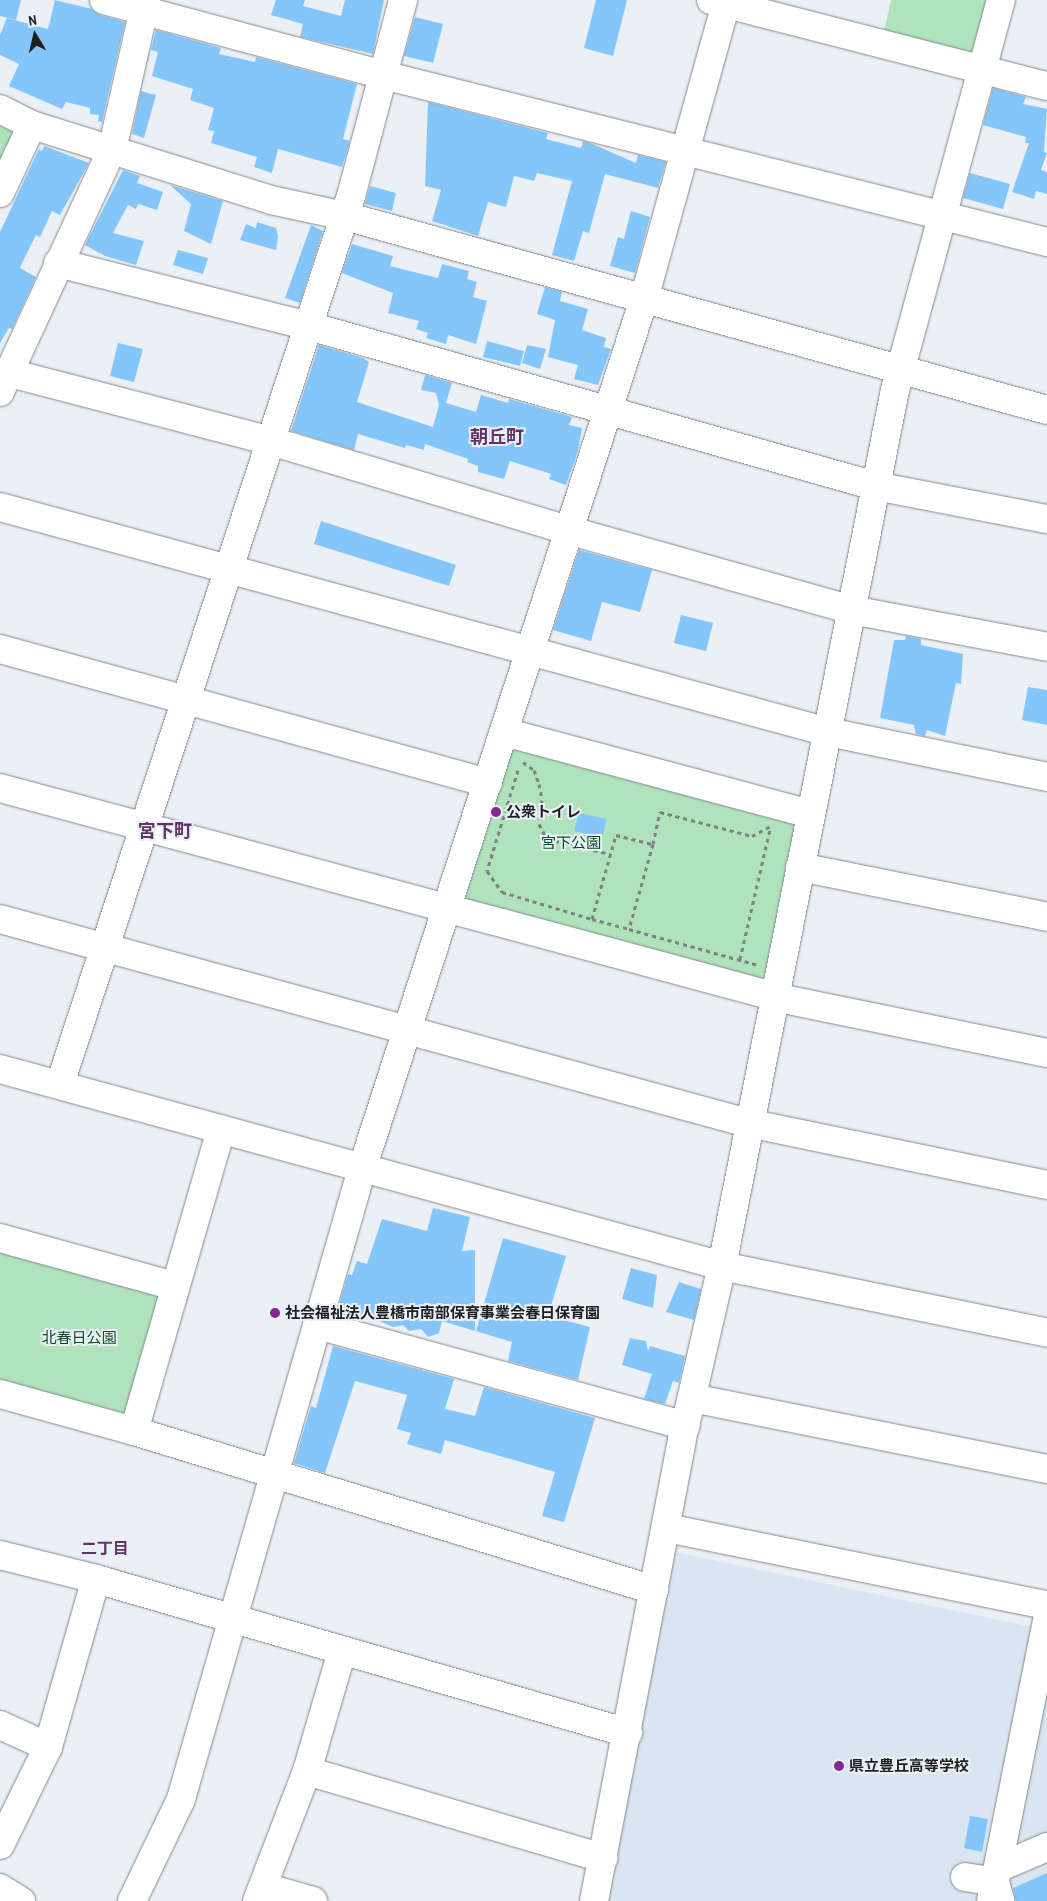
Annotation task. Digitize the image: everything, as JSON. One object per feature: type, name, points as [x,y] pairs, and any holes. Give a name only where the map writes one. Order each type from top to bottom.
[{"type":"street","points":[[104,0],[145,5],[383,75],[1047,242]]},
{"type":"street","points":[[60,1084],[344,216],[403,0]]},
{"type":"street","points":[[594,1901],[628,1733],[685,1426],[722,1266],[748,1123],[776,997],[810,814],[900,369],[1002,0]]},
{"type":"street","points":[[132,1901],[181,1799],[362,1169],[447,909],[499,787],[504,732],[644,299],[685,151],[721,1],[1047,86]]},
{"type":"street","points":[[145,5],[112,150],[58,263],[5,383],[271,441],[570,531],[852,610],[1047,646]]},
{"type":"street","points":[[0,108],[32,125],[271,200],[344,216],[1047,410]]},
{"type":"street","points":[[0,193],[32,125]]},
{"type":"street","points":[[58,263],[309,326],[607,412],[875,486],[1047,519]]},
{"type":"street","points":[[0,507],[828,732],[1047,777]]},
{"type":"street","points":[[0,649],[186,698],[499,787]]},
{"type":"street","points":[[504,732],[774,817],[810,814]]},
{"type":"street","points":[[0,788],[776,997],[1047,1053]]},
{"type":"street","points":[[800,868],[1047,917]]},
{"type":"street","points":[[0,919],[748,1123],[1047,1185]]},
{"type":"street","points":[[0,1069],[722,1266],[1047,1333]]},
{"type":"street","points":[[134,1431],[174,1286],[221,1129]]},
{"type":"street","points":[[0,1238],[174,1286]]},
{"type":"street","points":[[317,1325],[685,1426]]},
{"type":"street","points":[[0,1394],[134,1431],[654,1590]]},
{"type":"street","points":[[692,1398],[1047,1469]]},
{"type":"street","points":[[667,1528],[1047,1605]]},
{"type":"street","points":[[0,1554],[96,1579],[232,1620],[628,1733]]},
{"type":"street","points":[[0,1845],[48,1747],[96,1579]]},
{"type":"street","points":[[996,1888],[1044,1662],[1047,1620]]},
{"type":"street","points":[[313,1901],[261,1894],[307,1771],[342,1651]]},
{"type":"street","points":[[0,1725],[48,1747]]},
{"type":"street","points":[[307,1771],[603,1858]]},
{"type":"street","points":[[996,1888],[1047,1847]]},
{"type":"street","points":[[965,1877],[996,1888]]},
{"type":"street","points":[[0,1888],[21,1901]]},
{"type":"path","points":[[521,760],[534,770],[539,784],[539,824],[547,838],[610,854]]},
{"type":"path","points":[[499,787],[487,871],[502,892],[592,920],[757,965],[776,997]]},
{"type":"path","points":[[629,930],[660,812],[752,836],[774,817]]},
{"type":"path","points":[[740,960],[774,817]]},
{"type":"path","points":[[592,920],[616,835],[653,844]]},
{"type":"shaded area","name":"県立豊丘高等学校","points":[[675,1552],[1047,1630],[1047,1901],[602,1901]]},
{"type":"green space","points":[[891,0],[990,0],[978,48],[970,54],[884,31]]},
{"type":"green space","points":[[0,121],[17,130],[0,176]]},
{"type":"green space","name":"宮下公園","points":[[510,745],[797,818],[770,979],[760,983],[465,903],[463,895]]},
{"type":"green space","name":"北春日公園","points":[[0,1245],[164,1296],[129,1420],[0,1386]]},
{"type":"building","points":[[0,0],[21,0],[16,20],[0,16]]},
{"type":"building","points":[[55,0],[92,9],[100,15],[125,22],[102,122],[98,121],[99,115],[90,114],[90,108],[66,102],[62,109],[9,86],[19,64],[0,55],[0,35],[7,18],[48,29]]},
{"type":"building","points":[[276,0],[305,0],[303,6],[341,16],[345,0],[384,0],[373,54],[300,37],[303,24],[271,15]]},
{"type":"building","points":[[596,0],[627,0],[613,56],[584,48]]},
{"type":"building","points":[[415,17],[443,24],[433,63],[404,56]]},
{"type":"building","points":[[156,30],[221,48],[219,54],[255,62],[256,57],[357,84],[343,139],[350,141],[342,167],[278,149],[272,173],[254,167],[257,157],[211,143],[214,131],[208,130],[214,108],[190,100],[193,89],[152,76],[158,52],[151,50]]},
{"type":"building","points":[[993,88],[1026,97],[1023,104],[1047,109],[1044,152],[1047,153],[1041,170],[1047,172],[1047,194],[1036,191],[1034,199],[1012,192],[1029,143],[1025,143],[1026,137],[983,125]]},
{"type":"building","points":[[141,91],[156,95],[144,138],[132,134]]},
{"type":"building","points":[[428,102],[548,133],[546,139],[581,148],[583,141],[590,143],[636,163],[638,155],[666,162],[658,188],[605,174],[589,233],[583,231],[574,261],[552,255],[572,181],[537,173],[534,181],[514,176],[506,207],[488,202],[478,236],[432,221],[441,190],[425,186]]},
{"type":"building","points":[[44,146],[89,163],[60,215],[52,211],[40,237],[36,235],[23,261],[20,268],[36,277],[12,329],[9,328],[0,343],[0,232],[39,149],[42,151]]},
{"type":"building","points":[[123,170],[140,176],[137,183],[163,192],[157,210],[138,204],[136,209],[128,205],[113,233],[144,241],[136,265],[105,256],[85,245]]},
{"type":"building","points":[[970,173],[1010,184],[1003,209],[963,198]]},
{"type":"building","points":[[170,185],[223,201],[211,244],[184,231],[191,204]]},
{"type":"building","points":[[370,186],[396,193],[392,211],[365,204]]},
{"type":"building","points":[[631,211],[650,217],[635,273],[610,266],[618,237],[624,239]]},
{"type":"building","points":[[257,222],[276,228],[278,236],[276,250],[240,240],[246,224],[256,228]]},
{"type":"building","points":[[311,225],[323,231],[300,303],[285,298]]},
{"type":"building","points":[[352,244],[393,256],[390,266],[438,278],[442,264],[469,271],[467,279],[477,282],[473,297],[487,301],[476,344],[448,335],[446,344],[426,338],[428,333],[416,329],[419,321],[388,313],[393,293],[342,273]]},
{"type":"building","points":[[178,250],[208,258],[203,274],[173,265]]},
{"type":"building","points":[[545,287],[562,292],[560,301],[588,309],[582,330],[606,338],[604,347],[611,349],[598,385],[574,379],[578,365],[548,357],[555,320],[537,314]]},
{"type":"building","points":[[487,341],[524,351],[520,366],[483,357]]},
{"type":"building","points":[[118,343],[143,349],[134,382],[110,376]]},
{"type":"building","points":[[319,345],[363,358],[369,362],[357,402],[433,427],[439,405],[436,393],[421,390],[425,375],[452,383],[446,403],[476,412],[481,395],[508,403],[509,399],[572,417],[569,425],[582,428],[578,451],[566,485],[549,479],[551,474],[510,461],[504,479],[478,472],[478,466],[467,462],[468,459],[425,444],[424,450],[406,445],[405,448],[358,434],[354,450],[291,431]]},
{"type":"building","points":[[527,345],[546,349],[540,369],[522,363]]},
{"type":"building","points":[[321,521],[456,565],[449,586],[314,544]]},
{"type":"building","points":[[579,550],[652,570],[640,612],[602,602],[591,641],[553,630]]},
{"type":"building","points":[[681,615],[713,623],[706,651],[674,643]]},
{"type":"building","points":[[906,636],[921,639],[921,645],[963,654],[961,684],[956,683],[945,736],[927,730],[925,736],[916,734],[914,725],[880,718],[894,640],[905,640]]},
{"type":"building","points":[[1028,687],[1047,690],[1047,725],[1022,720]]},
{"type":"building","points":[[579,813],[607,819],[602,837],[574,831]]},
{"type":"building","points":[[433,1208],[470,1217],[462,1251],[475,1250],[475,1331],[442,1321],[439,1333],[428,1337],[421,1329],[409,1331],[403,1325],[393,1327],[370,1317],[361,1319],[353,1314],[343,1316],[338,1309],[348,1274],[352,1275],[357,1261],[367,1264],[382,1219],[427,1231]]},
{"type":"building","points":[[503,1238],[566,1256],[548,1316],[590,1327],[578,1380],[508,1361],[512,1342],[476,1331]]},
{"type":"building","points":[[631,1268],[657,1275],[653,1308],[622,1299]]},
{"type":"building","points":[[679,1282],[701,1289],[694,1320],[666,1312]]},
{"type":"building","points":[[630,1338],[646,1341],[648,1351],[650,1346],[685,1356],[679,1383],[673,1381],[665,1404],[644,1399],[652,1374],[622,1365]]},
{"type":"building","points":[[333,1346],[454,1379],[445,1409],[475,1416],[484,1387],[595,1418],[564,1522],[542,1516],[555,1472],[445,1440],[441,1454],[407,1444],[411,1433],[397,1429],[407,1395],[355,1381],[325,1473],[294,1463],[311,1406],[316,1408]]},
{"type":"building","points":[[970,1816],[988,1819],[982,1852],[964,1848]]},
{"type":"building","points":[[1047,1873],[1047,1901],[1016,1901],[1013,1888]]},
{"type":"place","name":"公衆トイレ","points":[[496,812]]},
{"type":"place","name":"社会福祉法人豊橋市南部保育事業会春日保育園","points":[[275,1313]]},
{"type":"place","name":"県立豊丘高等学校","points":[[839,1766]]},
{"type":"district","name":"朝丘町","points":[[497,437]]},
{"type":"district","name":"宮下町","points":[[165,831]]},
{"type":"district","name":"二丁目","points":[[105,1548]]}]
